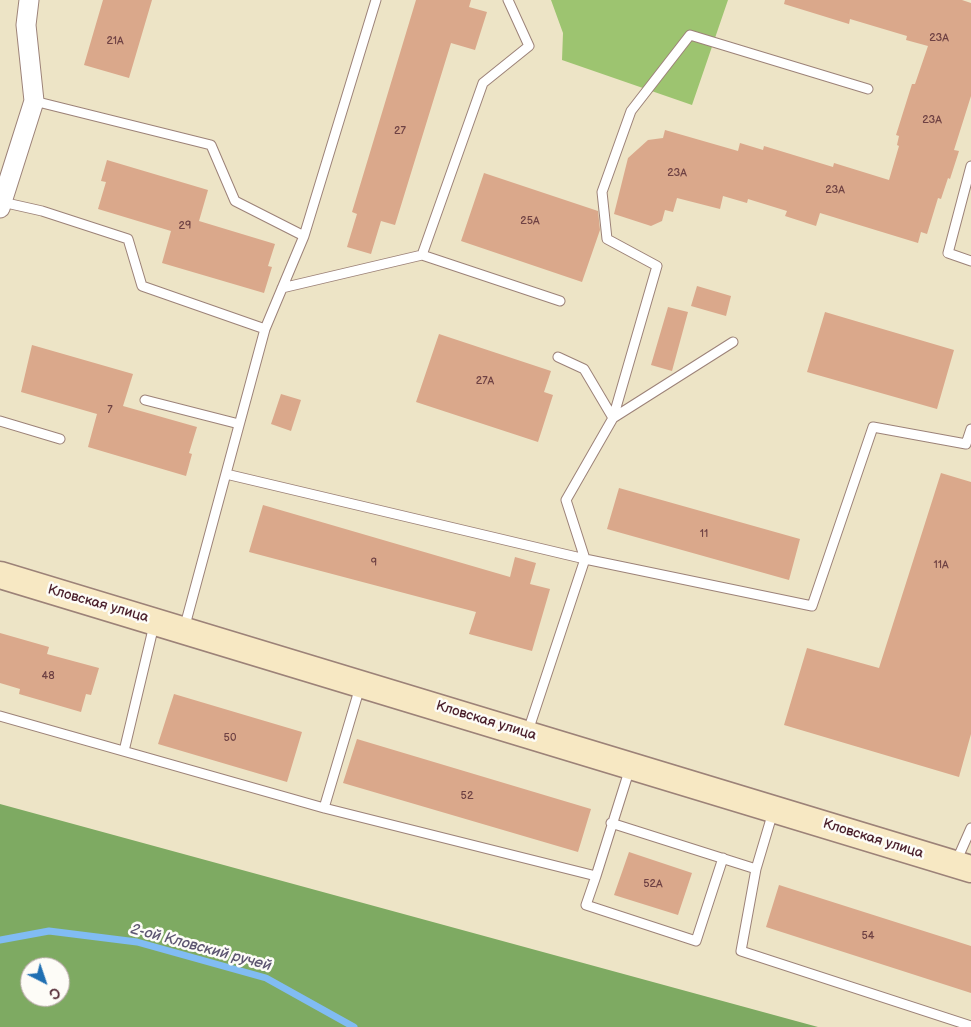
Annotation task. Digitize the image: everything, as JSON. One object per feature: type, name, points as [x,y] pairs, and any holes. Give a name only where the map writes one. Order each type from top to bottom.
[{"type":"street","points":[[1,205],[34,101],[26,25],[29,0]]},
{"type":"street","name":"Кловская улица","points":[[0,575],[155,620],[963,867]]},
{"type":"lane","points":[[184,630],[265,330],[304,236],[376,0]]},
{"type":"lane","points":[[422,255],[483,83],[529,46],[508,0]]},
{"type":"lane","points":[[527,734],[584,559],[566,500],[613,418],[656,266],[607,239],[602,192],[631,111],[690,36],[868,89]]},
{"type":"lane","points":[[34,101],[211,145],[236,201],[304,236]]},
{"type":"lane","points":[[971,166],[948,253],[971,261]]},
{"type":"lane","points":[[1,205],[42,211],[128,239],[142,286],[265,330]]},
{"type":"lane","points":[[282,288],[422,255],[560,301]]},
{"type":"lane","points":[[613,418],[733,342]]},
{"type":"lane","points":[[558,357],[584,369],[613,418]]},
{"type":"lane","points":[[146,400],[240,424]]},
{"type":"lane","points":[[0,421],[60,439]]},
{"type":"lane","points":[[226,474],[584,559],[812,606],[873,427],[966,444],[971,429]]},
{"type":"lane","points":[[124,751],[155,620]]},
{"type":"lane","points":[[324,808],[362,684]]},
{"type":"lane","points":[[0,716],[324,808],[596,876]]},
{"type":"lane","points":[[631,766],[611,823],[586,906],[696,941],[723,858]]},
{"type":"lane","points":[[774,809],[756,869],[741,951],[971,1026]]},
{"type":"lane","points":[[611,823],[756,869]]},
{"type":"lane","points":[[963,867],[971,828]]},
{"type":"green space","points":[[551,0],[728,0],[692,105],[562,60],[563,33]]},
{"type":"green space","points":[[0,804],[818,1027],[0,1027]]},
{"type":"building","points":[[103,0],[152,0],[129,78],[84,65]]},
{"type":"building","points":[[416,0],[471,0],[469,7],[487,12],[475,50],[451,43],[395,225],[381,221],[371,254],[347,247],[357,214],[352,212]]},
{"type":"building","points":[[785,0],[962,0],[971,3],[971,96],[954,150],[959,151],[950,179],[948,178],[941,199],[938,198],[927,234],[921,232],[918,243],[820,213],[816,226],[785,216],[787,211],[748,199],[747,203],[723,196],[720,209],[677,198],[673,212],[665,210],[662,221],[651,226],[614,214],[628,158],[648,140],[663,138],[665,130],[738,151],[740,143],[763,150],[764,146],[833,167],[834,163],[889,180],[899,146],[897,145],[899,136],[896,135],[912,84],[915,84],[928,46],[906,40],[907,36],[850,19],[849,24],[784,4]]},
{"type":"building","points":[[107,160],[208,190],[199,221],[275,244],[268,266],[272,267],[264,293],[162,263],[171,231],[98,209],[106,182],[101,181]]},
{"type":"building","points":[[484,173],[598,211],[600,230],[582,282],[461,241]]},
{"type":"building","points":[[697,286],[731,296],[726,316],[691,306]]},
{"type":"building","points":[[668,307],[688,312],[672,371],[651,365]]},
{"type":"building","points":[[825,312],[954,350],[937,409],[807,372]]},
{"type":"building","points":[[439,334],[551,371],[544,392],[553,395],[538,442],[416,402]]},
{"type":"building","points":[[32,345],[133,374],[123,406],[197,427],[189,453],[192,454],[186,476],[88,447],[97,414],[21,392]]},
{"type":"building","points":[[281,394],[301,400],[291,431],[271,424]]},
{"type":"building","points":[[941,473],[971,482],[971,734],[959,777],[784,725],[807,648],[879,668]]},
{"type":"building","points":[[619,488],[800,539],[789,580],[607,529]]},
{"type":"building","points":[[263,505],[510,577],[515,557],[536,563],[530,584],[550,589],[532,651],[469,634],[476,612],[249,552]]},
{"type":"building","points":[[0,633],[49,647],[47,654],[99,668],[91,695],[86,694],[81,712],[19,694],[20,689],[0,683]]},
{"type":"building","points":[[174,694],[302,732],[287,782],[158,744]]},
{"type":"building","points":[[357,739],[591,809],[578,852],[343,783]]},
{"type":"building","points":[[629,852],[692,873],[678,915],[614,895]]},
{"type":"building","points":[[779,885],[971,946],[971,993],[766,927]]},
{"type":"waterway","name":"2-ой Кловский ручей","points":[[0,940],[49,931],[137,942],[266,978],[354,1027]]}]
